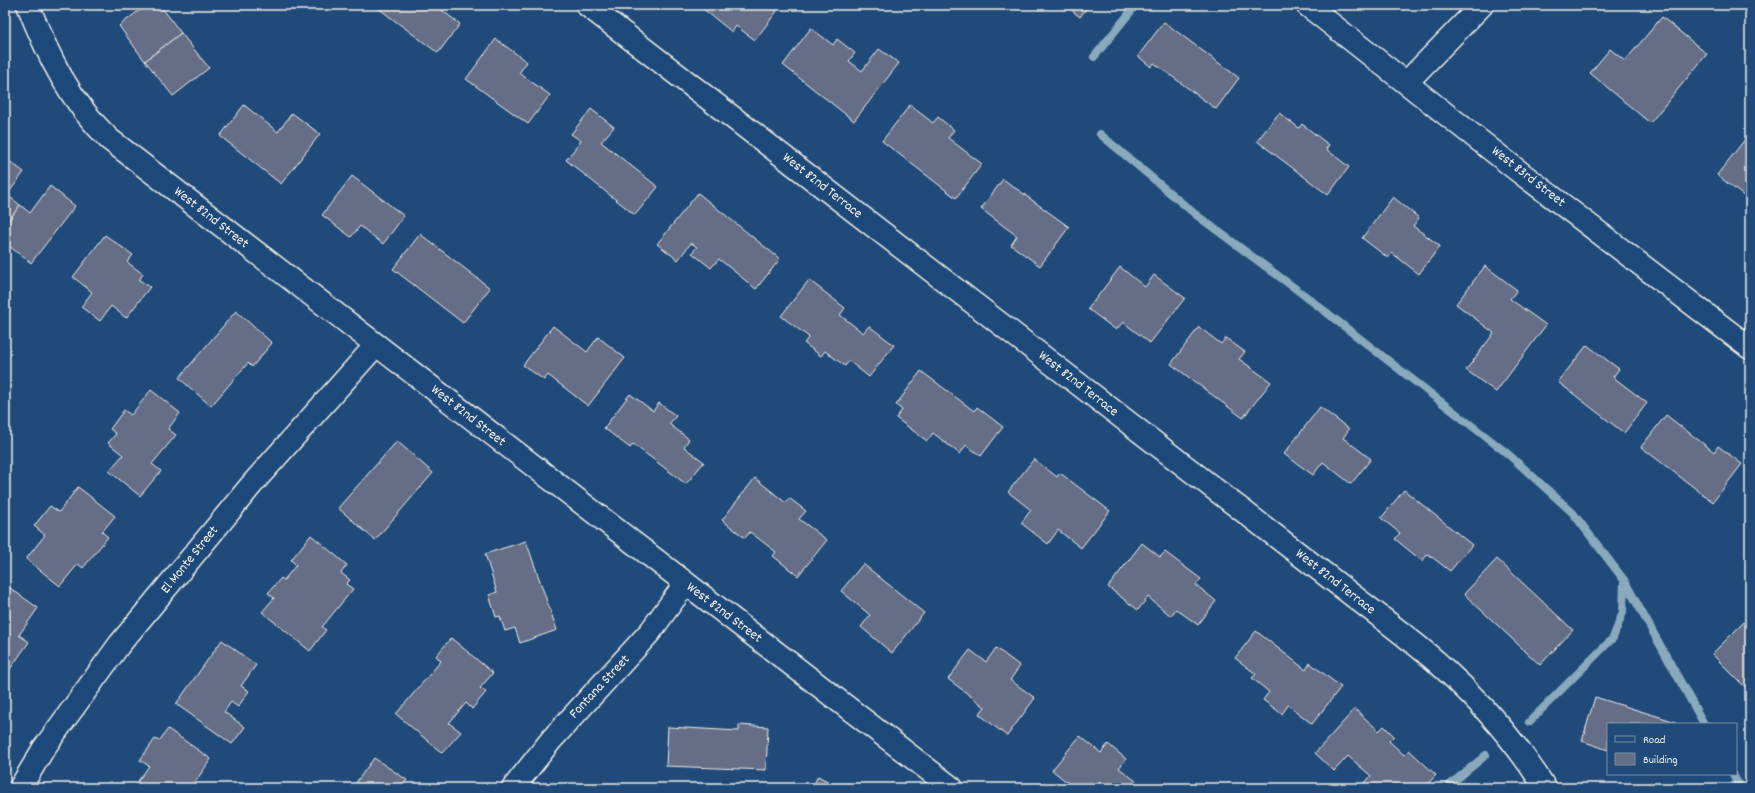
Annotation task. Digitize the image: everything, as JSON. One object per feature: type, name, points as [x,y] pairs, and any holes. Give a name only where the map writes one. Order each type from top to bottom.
[{"type":"street","name":"West 82nd Street","points":[[28,5],[49,54],[63,81],[78,105],[92,123],[109,139],[952,788]]},
{"type":"street","name":"West 82nd Terrace","points":[[587,5],[1352,595],[1439,664],[1494,719],[1546,788]]},
{"type":"street","name":"West 83rd Street","points":[[1306,5],[1407,82],[1511,165],[1750,348]]},
{"type":"street","points":[[1407,82],[1482,5]]},
{"type":"street","name":"El Monte Street","points":[[20,788],[44,748],[119,646],[253,482],[376,345]]},
{"type":"street","name":"Fontana Street","points":[[513,788],[552,739],[650,632],[686,584]]},
{"type":"building","points":[[146,5],[160,5],[181,33],[145,61],[119,26]]},
{"type":"building","points":[[374,5],[435,5],[460,24],[438,53]]},
{"type":"building","points":[[704,5],[769,5],[777,11],[755,40],[736,26],[732,32],[702,8]]},
{"type":"building","points":[[1065,5],[1089,5],[1080,17]]},
{"type":"building","points":[[1662,17],[1707,54],[1650,123],[1590,73],[1610,49],[1625,61]]},
{"type":"building","points":[[1164,22],[1239,78],[1216,109],[1154,63],[1151,67],[1138,56]]},
{"type":"building","points":[[811,28],[833,45],[837,39],[855,53],[849,61],[862,71],[879,49],[899,63],[854,121],[783,65]]},
{"type":"building","points":[[181,33],[209,68],[173,96],[145,61]]},
{"type":"building","points":[[496,39],[527,62],[519,73],[550,95],[528,124],[466,79]]},
{"type":"building","points":[[244,105],[278,132],[292,113],[320,134],[281,184],[220,136]]},
{"type":"building","points":[[910,105],[933,123],[938,117],[954,130],[948,138],[982,164],[956,198],[882,141]]},
{"type":"building","points":[[591,109],[614,127],[601,142],[658,187],[635,215],[566,160],[581,141],[571,134]]},
{"type":"building","points":[[1279,113],[1299,128],[1302,124],[1329,145],[1326,149],[1349,167],[1328,195],[1257,141]]},
{"type":"building","points":[[1750,133],[1750,191],[1745,197],[1717,175]]},
{"type":"building","points":[[5,158],[24,172],[7,195],[20,205],[5,226]]},
{"type":"building","points":[[352,176],[404,216],[383,244],[360,226],[351,237],[322,215]]},
{"type":"building","points":[[1003,179],[1069,227],[1040,266],[1011,245],[1017,236],[981,209]]},
{"type":"building","points":[[50,186],[75,206],[31,263],[5,243],[5,226],[20,205],[30,213]]},
{"type":"building","points":[[698,193],[780,259],[756,289],[719,259],[711,268],[692,253],[697,247],[691,243],[678,260],[657,244]]},
{"type":"building","points":[[1393,197],[1419,218],[1413,226],[1440,246],[1419,274],[1392,253],[1388,258],[1362,238]]},
{"type":"building","points":[[420,234],[490,288],[463,323],[393,269]]},
{"type":"building","points":[[105,235],[133,255],[127,262],[143,274],[139,280],[150,287],[126,318],[111,306],[100,321],[81,307],[92,292],[73,277]]},
{"type":"building","points":[[1485,266],[1517,290],[1510,299],[1546,325],[1496,392],[1466,370],[1494,333],[1456,304]]},
{"type":"building","points":[[1120,267],[1145,287],[1154,275],[1185,298],[1150,343],[1123,322],[1116,330],[1088,309]]},
{"type":"building","points":[[809,280],[845,308],[840,315],[863,333],[869,326],[894,345],[869,377],[849,361],[845,366],[825,351],[821,356],[804,343],[809,337],[781,316]]},
{"type":"building","points":[[236,311],[272,343],[252,367],[248,363],[211,406],[179,378]]},
{"type":"building","points":[[553,326],[587,352],[598,337],[625,358],[588,406],[548,375],[544,380],[523,365]]},
{"type":"building","points":[[1199,327],[1221,344],[1226,338],[1245,352],[1239,359],[1271,382],[1243,418],[1171,364]]},
{"type":"building","points":[[1587,345],[1619,369],[1613,377],[1647,403],[1624,433],[1558,382]]},
{"type":"building","points":[[921,371],[974,411],[977,407],[1003,427],[981,456],[966,445],[960,454],[933,433],[927,441],[896,418],[902,410],[896,405]]},
{"type":"building","points":[[151,390],[180,413],[168,429],[176,435],[152,464],[161,471],[140,496],[109,471],[123,455],[108,443],[116,434],[110,429],[124,410],[131,415]]},
{"type":"building","points":[[630,394],[653,411],[659,403],[676,416],[669,424],[689,439],[684,447],[704,462],[686,484],[633,444],[630,448],[604,428]]},
{"type":"building","points":[[1320,407],[1349,429],[1343,438],[1371,459],[1351,484],[1323,462],[1313,475],[1284,454]]},
{"type":"building","points":[[1666,415],[1714,452],[1718,446],[1742,464],[1713,502],[1641,447]]},
{"type":"building","points":[[397,441],[433,473],[375,540],[338,508]]},
{"type":"building","points":[[1034,459],[1057,477],[1060,473],[1110,511],[1081,548],[1058,530],[1048,544],[1021,523],[1031,510],[1008,492]]},
{"type":"building","points":[[755,478],[786,503],[789,498],[806,511],[799,519],[827,540],[798,576],[773,556],[776,552],[750,532],[745,538],[722,520]]},
{"type":"building","points":[[78,487],[115,516],[102,532],[108,537],[83,568],[78,564],[60,586],[26,559],[45,535],[34,526],[50,506],[59,512]]},
{"type":"building","points":[[1404,490],[1472,545],[1450,571],[1428,554],[1422,561],[1395,539],[1400,533],[1381,518]]},
{"type":"building","points":[[311,535],[347,565],[341,573],[350,580],[346,584],[353,589],[322,627],[326,630],[310,651],[262,612],[274,598],[268,593],[281,578],[284,580],[296,565],[291,560]]},
{"type":"building","points":[[526,541],[557,630],[520,643],[515,628],[505,631],[500,616],[496,617],[489,595],[497,592],[485,554]]},
{"type":"building","points":[[1142,543],[1160,557],[1165,552],[1201,579],[1196,585],[1216,601],[1198,625],[1176,609],[1171,616],[1148,597],[1138,610],[1108,587]]},
{"type":"building","points":[[1497,559],[1573,630],[1540,665],[1464,594]]},
{"type":"building","points":[[863,564],[924,613],[892,653],[861,627],[870,615],[841,591]]},
{"type":"building","points":[[10,588],[38,608],[19,635],[29,642],[8,672],[5,670],[5,594]]},
{"type":"building","points":[[1750,616],[1750,685],[1746,688],[1712,654]]},
{"type":"building","points":[[1256,631],[1306,670],[1310,663],[1341,687],[1312,724],[1288,705],[1282,714],[1263,700],[1269,692],[1252,678],[1256,674],[1235,658]]},
{"type":"building","points":[[451,638],[493,673],[480,688],[486,692],[472,709],[466,703],[449,723],[461,732],[442,753],[396,714],[441,661],[436,656]]},
{"type":"building","points":[[222,640],[256,665],[241,686],[249,691],[238,707],[231,702],[224,712],[245,727],[232,744],[176,704]]},
{"type":"building","points":[[996,648],[1020,666],[1010,680],[1035,698],[1007,736],[979,714],[985,707],[948,679],[970,650],[986,662]]},
{"type":"building","points":[[1595,697],[1676,722],[1607,723],[1607,750],[1582,741]]},
{"type":"building","points":[[1355,709],[1379,731],[1384,726],[1394,736],[1389,741],[1404,755],[1409,750],[1436,775],[1424,788],[1360,788],[1371,776],[1348,756],[1334,771],[1315,753]]},
{"type":"building","points":[[739,725],[768,727],[766,770],[666,766],[668,727],[739,731]]},
{"type":"building","points":[[168,729],[211,759],[191,788],[133,788],[149,766],[140,760],[155,739],[159,741]]},
{"type":"building","points":[[1080,736],[1101,753],[1108,744],[1126,759],[1119,768],[1145,788],[1085,788],[1082,786],[1081,788],[1074,788],[1052,770]]},
{"type":"building","points":[[374,758],[407,780],[401,788],[352,788]]},
{"type":"building","points":[[818,776],[840,788],[812,788]]},
{"type":"building","points":[[620,782],[628,788],[615,788]]},
{"type":"waterway","points":[[1094,57],[1136,5]]},
{"type":"waterway","points":[[1100,134],[1195,214],[1304,295],[1508,454],[1573,513],[1624,580],[1703,723]]},
{"type":"waterway","points":[[1529,722],[1613,638],[1623,612],[1624,581]]},
{"type":"waterway","points":[[1446,788],[1486,755]]},
{"type":"waterway","points":[[1734,775],[1739,786]]}]
